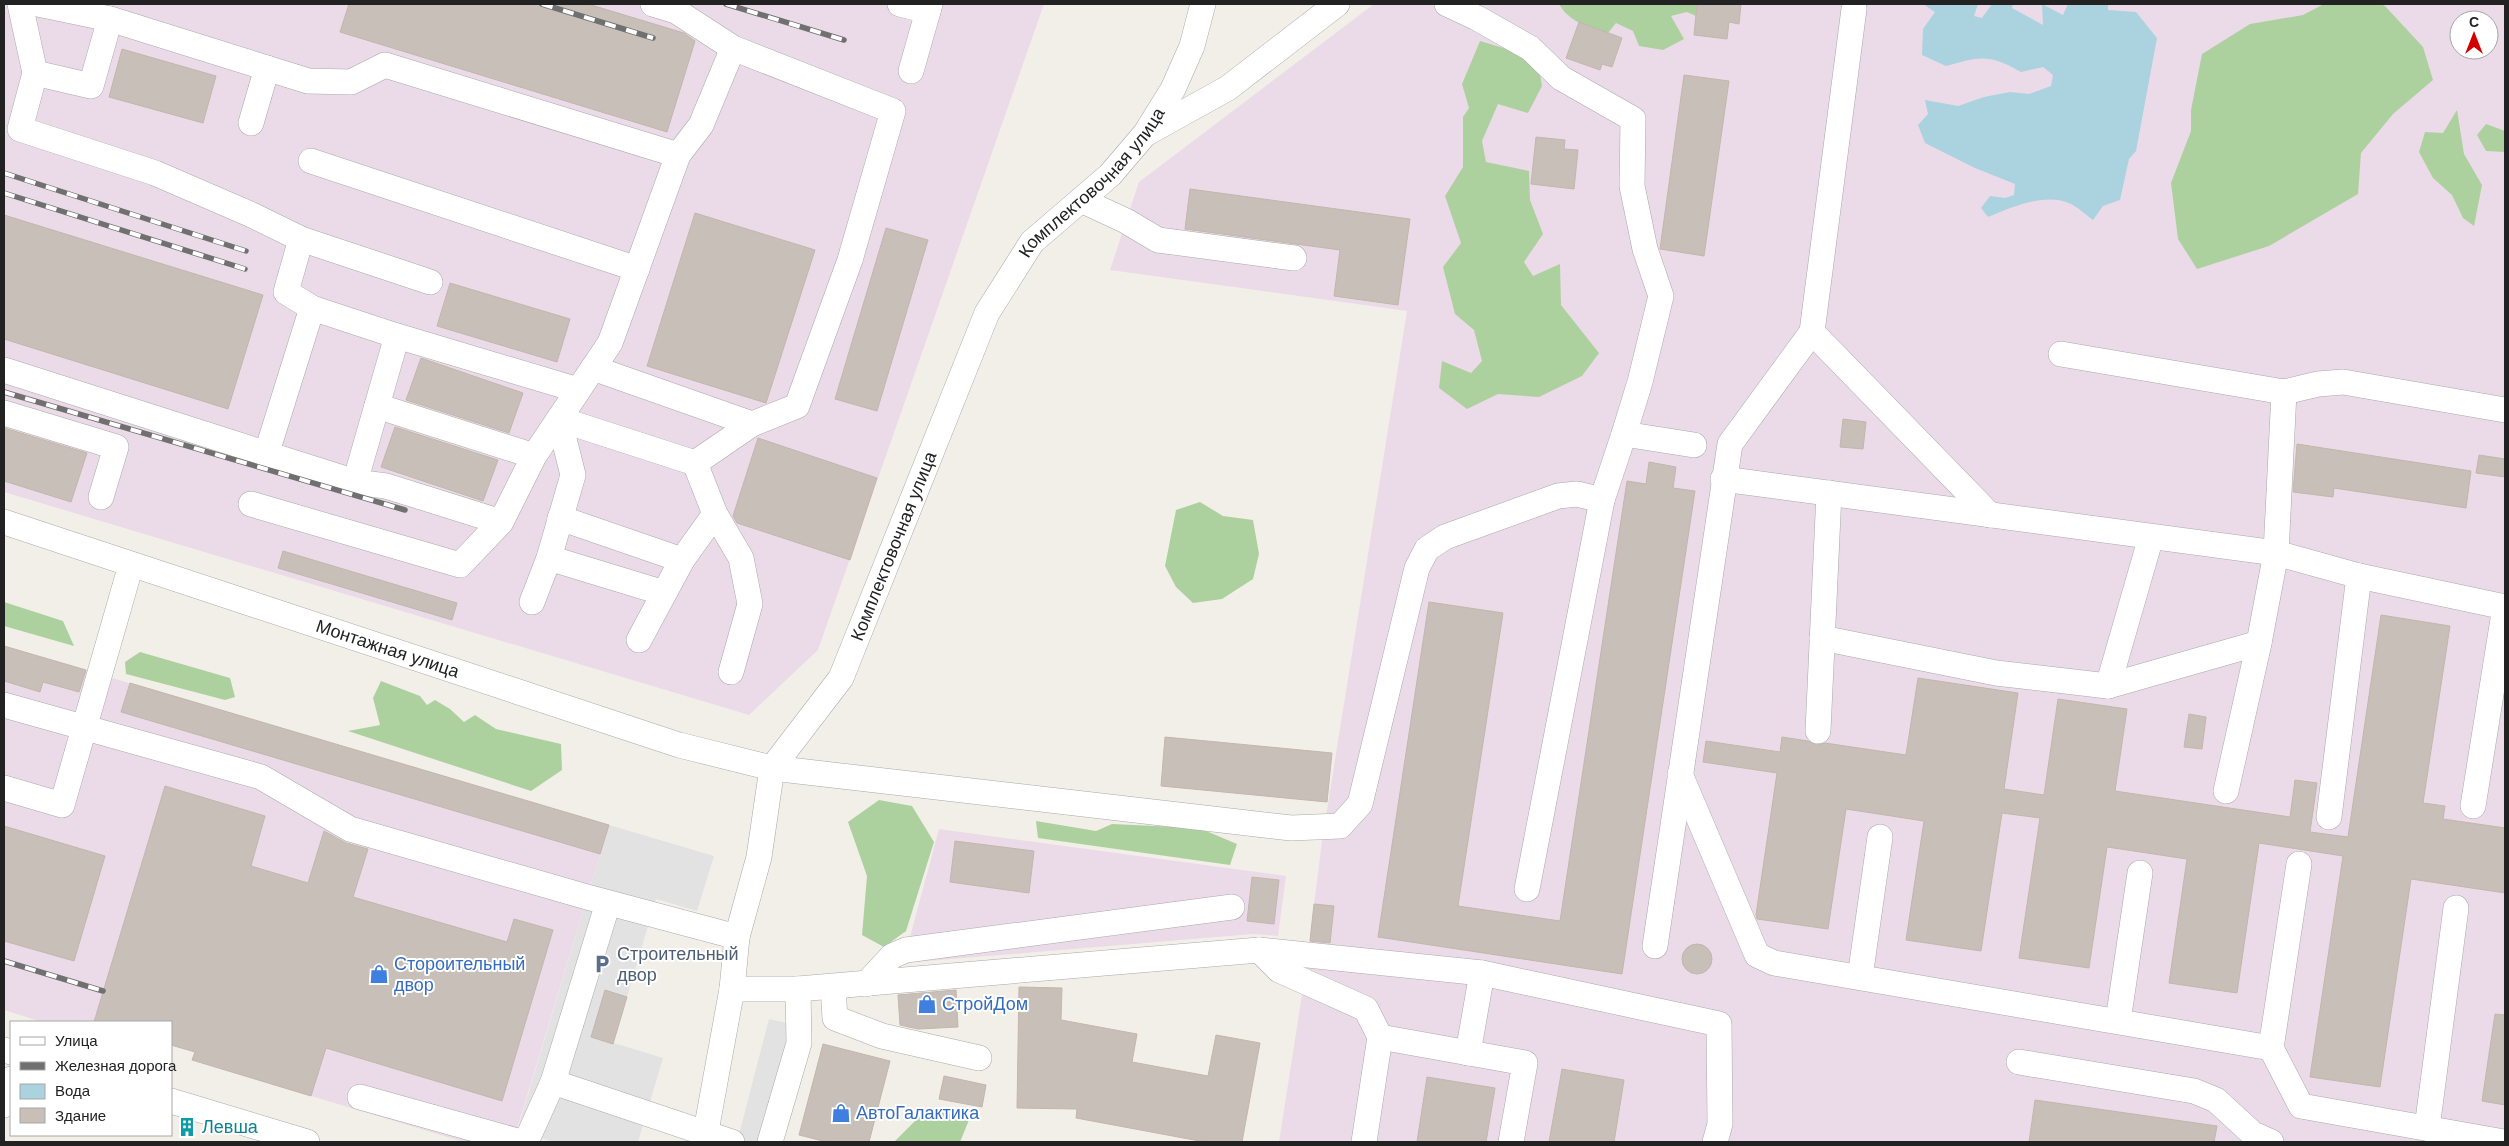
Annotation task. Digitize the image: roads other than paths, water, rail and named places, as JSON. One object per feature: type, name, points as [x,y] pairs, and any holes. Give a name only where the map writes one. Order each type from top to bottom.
[{"type":"street","points":[[20,4],[35,73],[20,129],[155,174],[252,215],[302,239],[430,282]]},
{"type":"street","points":[[38,4],[110,19],[308,81],[351,82],[385,65],[678,155]]},
{"type":"street","points":[[653,4],[676,11],[733,48],[893,112],[850,260],[797,406],[752,424],[695,463]]},
{"type":"street","points":[[900,4],[929,8],[912,71]]},
{"type":"street","name":"Комплектовочная улица","points":[[706,1139],[732,989],[737,937],[760,857],[772,768],[840,678],[987,313],[1032,242],[1110,175],[1145,134],[1173,88],[1192,46],[1203,4]]},
{"type":"street","points":[[1145,134],[1228,88],[1337,4]]},
{"type":"street","points":[[1447,4],[1478,18],[1530,48],[1561,78],[1633,119],[1632,186],[1645,249],[1660,296],[1640,382],[1602,500],[1527,889]]},
{"type":"street","points":[[1656,946],[1723,479],[1730,444],[1812,332],[1854,9]]},
{"type":"street","points":[[35,73],[90,86],[110,19]]},
{"type":"street","points":[[251,504],[460,566],[501,522],[534,456],[610,343],[678,155],[701,125],[733,48]]},
{"type":"street","points":[[251,124],[267,68]]},
{"type":"street","points":[[311,161],[637,268]]},
{"type":"street","points":[[1081,200],[1126,221],[1158,240],[1294,258]]},
{"type":"street","points":[[302,239],[286,292],[312,308],[397,336],[578,390]]},
{"type":"street","points":[[266,455],[312,308]]},
{"type":"street","points":[[1812,332],[1990,515]]},
{"type":"street","points":[[354,482],[397,336]]},
{"type":"street","points":[[2061,354],[2284,392],[2318,384],[2343,382],[2505,410]]},
{"type":"street","points":[[593,368],[752,424]]},
{"type":"street","points":[[4,370],[354,482],[386,486],[501,522]]},
{"type":"street","points":[[2226,791],[2259,642],[2276,554],[2284,392]]},
{"type":"street","points":[[377,406],[534,456]]},
{"type":"street","points":[[4,413],[116,447],[101,497]]},
{"type":"street","points":[[559,418],[695,463]]},
{"type":"street","points":[[532,602],[549,558],[573,475],[559,418]]},
{"type":"street","points":[[1624,434],[1694,445]]},
{"type":"street","points":[[695,463],[715,514],[741,558],[750,604],[731,672]]},
{"type":"street","points":[[1723,479],[2276,554],[2359,576],[2505,607],[2473,806]]},
{"type":"street","points":[[1818,731],[1829,493]]},
{"type":"street","name":"Монтажная улица","points":[[4,522],[679,745],[772,768],[1291,828],[1340,826],[1360,804],[1417,568],[1427,549],[1444,537],[1558,496],[1577,494],[1602,500]]},
{"type":"street","points":[[639,640],[682,560],[715,514]]},
{"type":"street","points":[[560,518],[682,560]]},
{"type":"street","points":[[2108,686],[2151,536]]},
{"type":"street","points":[[549,558],[664,593]]},
{"type":"street","points":[[4,788],[62,805],[131,565]]},
{"type":"street","points":[[2329,817],[2359,576]]},
{"type":"street","points":[[1822,638],[1996,673],[2108,686],[2259,642]]},
{"type":"street","points":[[4,705],[261,777],[350,829],[608,903],[737,937]]},
{"type":"street","points":[[1680,774],[1757,955],[1774,964],[1860,977],[2271,1048]]},
{"type":"street","points":[[1860,977],[1880,837]]},
{"type":"street","points":[[2299,864],[2271,1048],[2301,1106],[2504,1142]]},
{"type":"street","points":[[2118,1021],[2140,873]]},
{"type":"street","points":[[526,1142],[553,1082],[608,903]]},
{"type":"street","points":[[866,984],[892,956],[906,950],[1232,907]]},
{"type":"street","points":[[2427,1128],[2456,908]]},
{"type":"street","points":[[1259,950],[1280,970],[1366,1009],[1380,1037],[1364,1142]]},
{"type":"street","points":[[732,989],[832,987],[1259,950],[1482,973],[1719,1024],[1720,1124],[1715,1142]]},
{"type":"street","points":[[1468,1053],[1482,973]]},
{"type":"street","points":[[832,987],[835,1018],[882,1036],[980,1058]]},
{"type":"street","points":[[770,1142],[799,1043],[798,989]]},
{"type":"street","points":[[1380,1037],[1525,1063],[1512,1142]]},
{"type":"street","points":[[2019,1062],[2194,1090],[2216,1100],[2258,1139]]},
{"type":"street","points":[[553,1082],[706,1139],[732,1142]]},
{"type":"street","points":[[4,1105],[10,1083]]},
{"type":"street","points":[[360,1096],[521,1142]]},
{"type":"street","points":[[172,1101],[307,1142]]},
{"type":"water","points":[[1923,4],[1978,4],[1974,16],[1982,18],[1992,4],[2013,4],[2012,8],[2043,25],[2042,4],[2063,15],[2068,4],[2108,4],[2108,10],[2136,12],[2157,38],[2136,151],[2129,159],[2120,200],[2103,206],[2093,220],[2071,204],[2051,200],[2029,202],[1988,217],[1981,208],[1990,196],[2005,198],[2014,195],[2015,184],[1975,168],[1925,143],[1918,125],[1928,114],[1925,100],[1958,106],[1984,97],[2010,92],[2029,94],[2051,86],[2053,75],[2043,67],[2021,72],[2001,62],[1985,59],[1968,60],[1946,66],[1922,55],[1923,29],[1935,12]]},
{"type":"railway","points":[[542,4],[653,38]]},
{"type":"railway","points":[[726,4],[844,40]]},
{"type":"railway","points":[[4,173],[246,251]]},
{"type":"railway","points":[[4,193],[245,269]]},
{"type":"railway","points":[[4,392],[405,510]]},
{"type":"railway","points":[[4,961],[103,991]]},
{"type":"place","name":"Строительный двор","points":[[602,964]]},
{"type":"place","name":"Стороительный двор","points":[[379,974]]},
{"type":"place","name":"СтройДом","points":[[927,1004]]},
{"type":"place","name":"АвтоГалактика","points":[[841,1113]]},
{"type":"place","name":"Левша","points":[[187,1127]]}]
